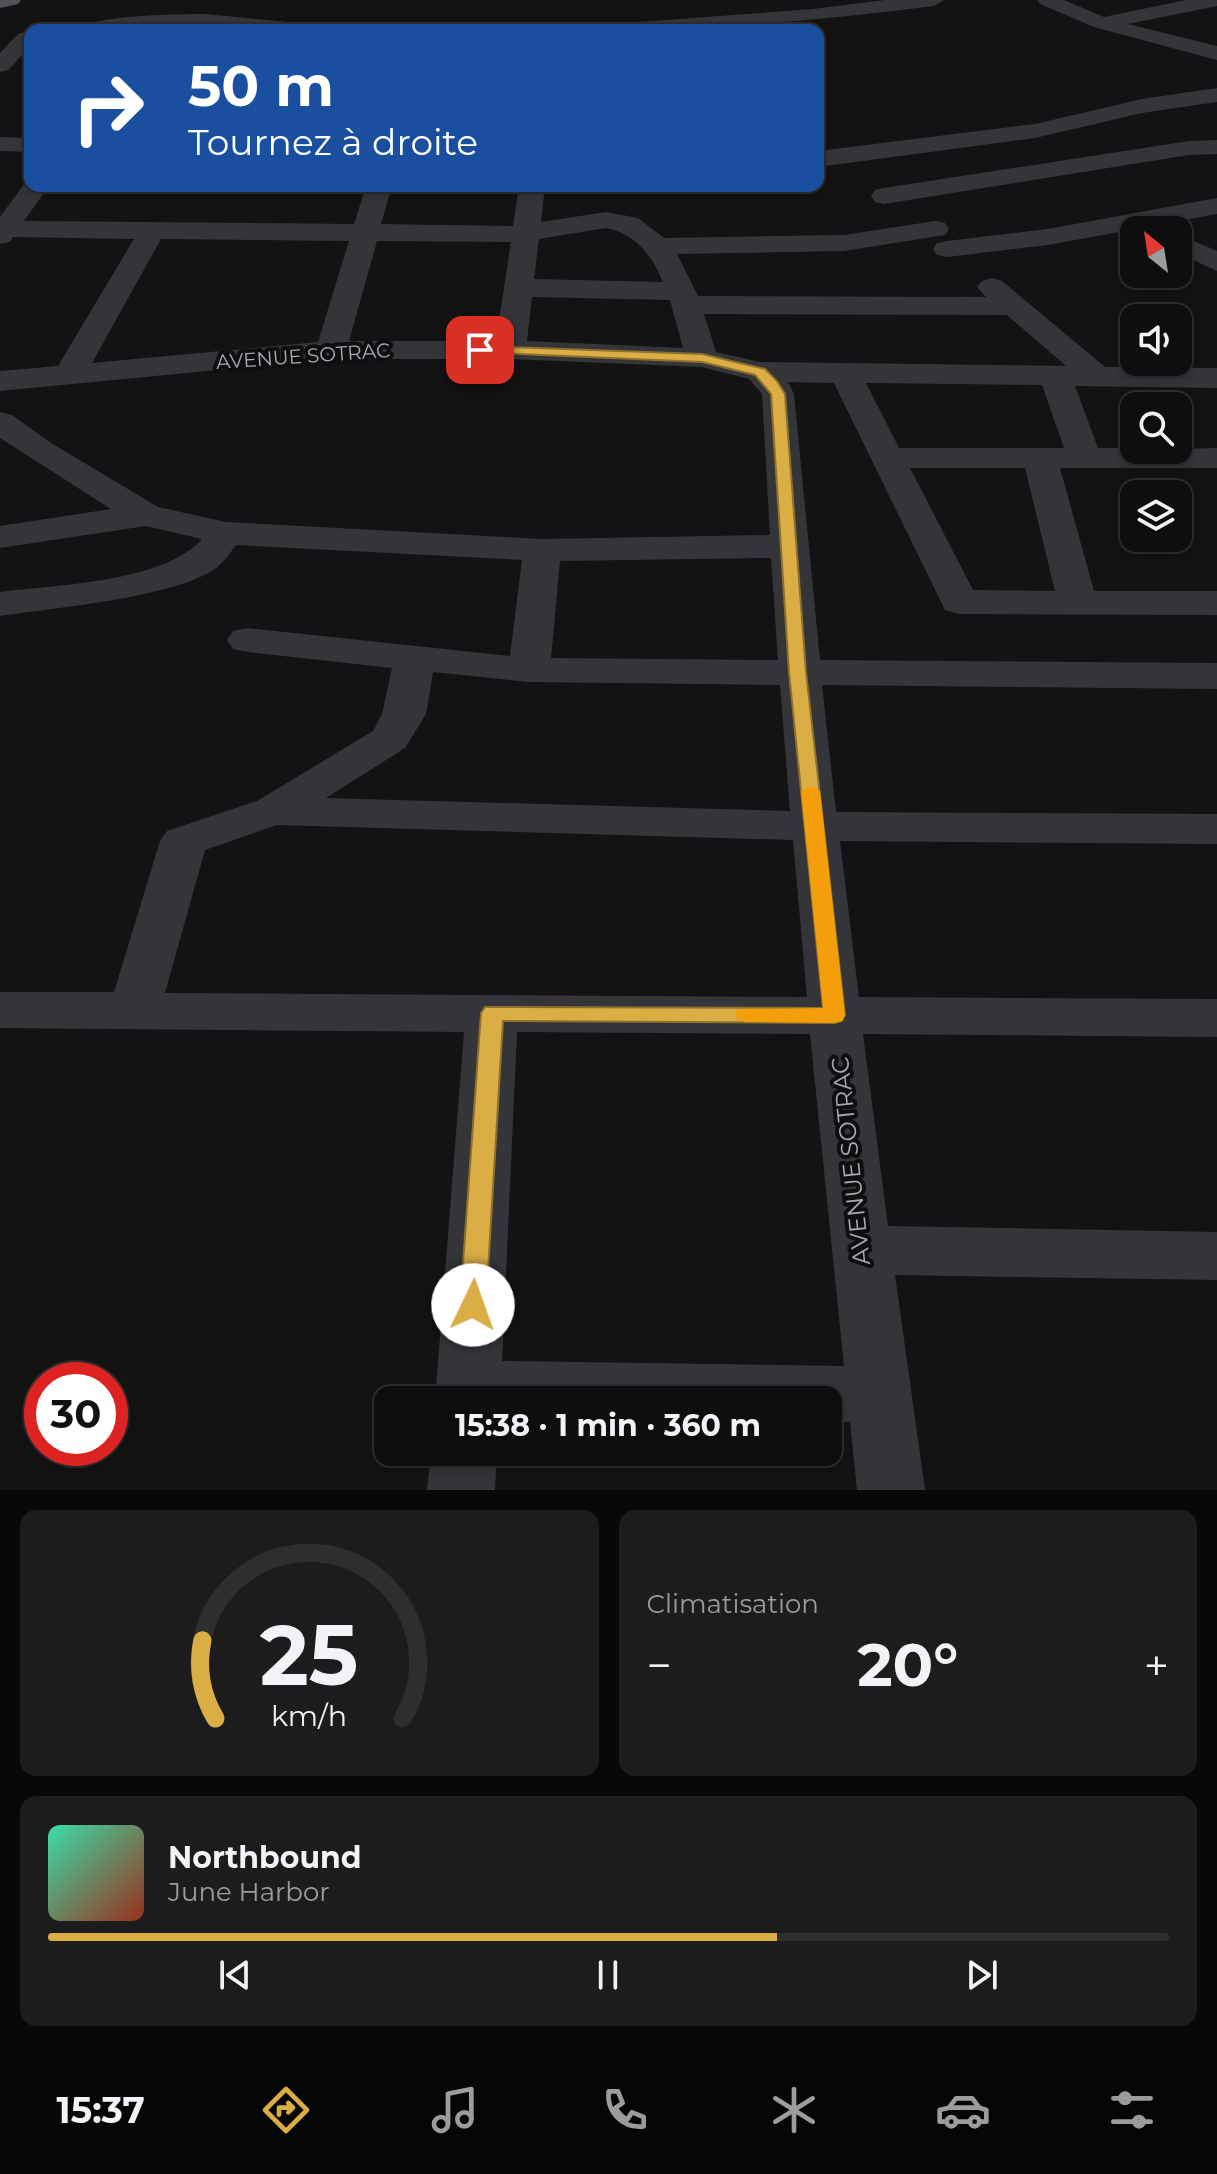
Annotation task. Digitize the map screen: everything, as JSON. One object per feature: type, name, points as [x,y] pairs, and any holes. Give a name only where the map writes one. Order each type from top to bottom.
[{"type":"main road","points":[[0,2],[11,0]]},
{"type":"street","points":[[692,24],[813,15],[934,0]]},
{"type":"street","points":[[1047,0],[1101,23],[1212,50]]},
{"type":"street","points":[[1101,23],[1215,1]]},
{"type":"street","points":[[117,24],[153,17],[242,24]]},
{"type":"street","points":[[0,41],[24,38]]},
{"type":"street","points":[[0,65],[24,41]]},
{"type":"street","points":[[1142,106],[1173,72],[1212,50]]},
{"type":"street","points":[[824,160],[1035,131],[1142,106],[1217,95]]},
{"type":"street","points":[[1035,131],[1146,186],[1205,208]]},
{"type":"street","points":[[0,144],[24,145]]},
{"type":"street","points":[[884,196],[1189,148],[1217,147]]},
{"type":"street","points":[[1189,148],[1217,171]]},
{"type":"street","points":[[824,161],[935,229],[936,240],[1098,377]]},
{"type":"street","points":[[2,232],[32,192]]},
{"type":"street","points":[[331,350],[377,192]]},
{"type":"street","points":[[510,350],[531,192]]},
{"type":"street","points":[[2,232],[525,234],[610,208],[646,232],[659,246],[684,298],[702,358]]},
{"type":"street","points":[[1179,216],[1205,208]]},
{"type":"street","points":[[659,246],[1048,237],[1120,229]]},
{"type":"street","points":[[68,377],[152,231]]},
{"type":"street","points":[[1192,249],[1217,262]]},
{"type":"street","points":[[518,288],[684,298],[1014,306]]},
{"type":"street","name":"AVENUE SOTRAC","points":[[0,381],[331,350],[510,350],[702,358],[760,372],[773,383],[778,394],[798,672],[834,1015],[891,1490]]},
{"type":"street","points":[[760,372],[1217,378]]},
{"type":"street","points":[[845,373],[959,602],[1217,603]]},
{"type":"street","points":[[1055,376],[1085,458]]},
{"type":"street","points":[[0,422],[39,450],[146,515],[226,533],[542,550],[789,546]]},
{"type":"street","points":[[0,455],[39,450]]},
{"type":"street","points":[[887,458],[1217,458]]},
{"type":"street","points":[[1040,458],[1078,603]]},
{"type":"street","points":[[0,537],[146,515]]},
{"type":"street","points":[[0,604],[167,575],[201,561],[226,533]]},
{"type":"street","points":[[529,670],[542,550]]},
{"type":"street","points":[[247,640],[529,670],[1217,676]]},
{"type":"street","points":[[134,1011],[184,841],[273,811],[390,739],[404,714],[415,658]]},
{"type":"street","points":[[273,811],[814,826],[1217,829]]},
{"type":"street","points":[[0,1010],[1217,1018]]},
{"type":"street","points":[[469,1386],[492,1013]]},
{"type":"street","points":[[860,1250],[1217,1256]]},
{"type":"street","points":[[842,1396],[879,1394]]},
{"type":"street","points":[[461,1490],[463,1466]]},
{"type":"slow traffic","points":[[746,1015],[834,1015],[811,791]]},
{"type":"route","points":[[473,1305],[492,1013],[834,1015],[798,672],[778,394],[773,383],[760,372],[702,358],[480,350]]}]
